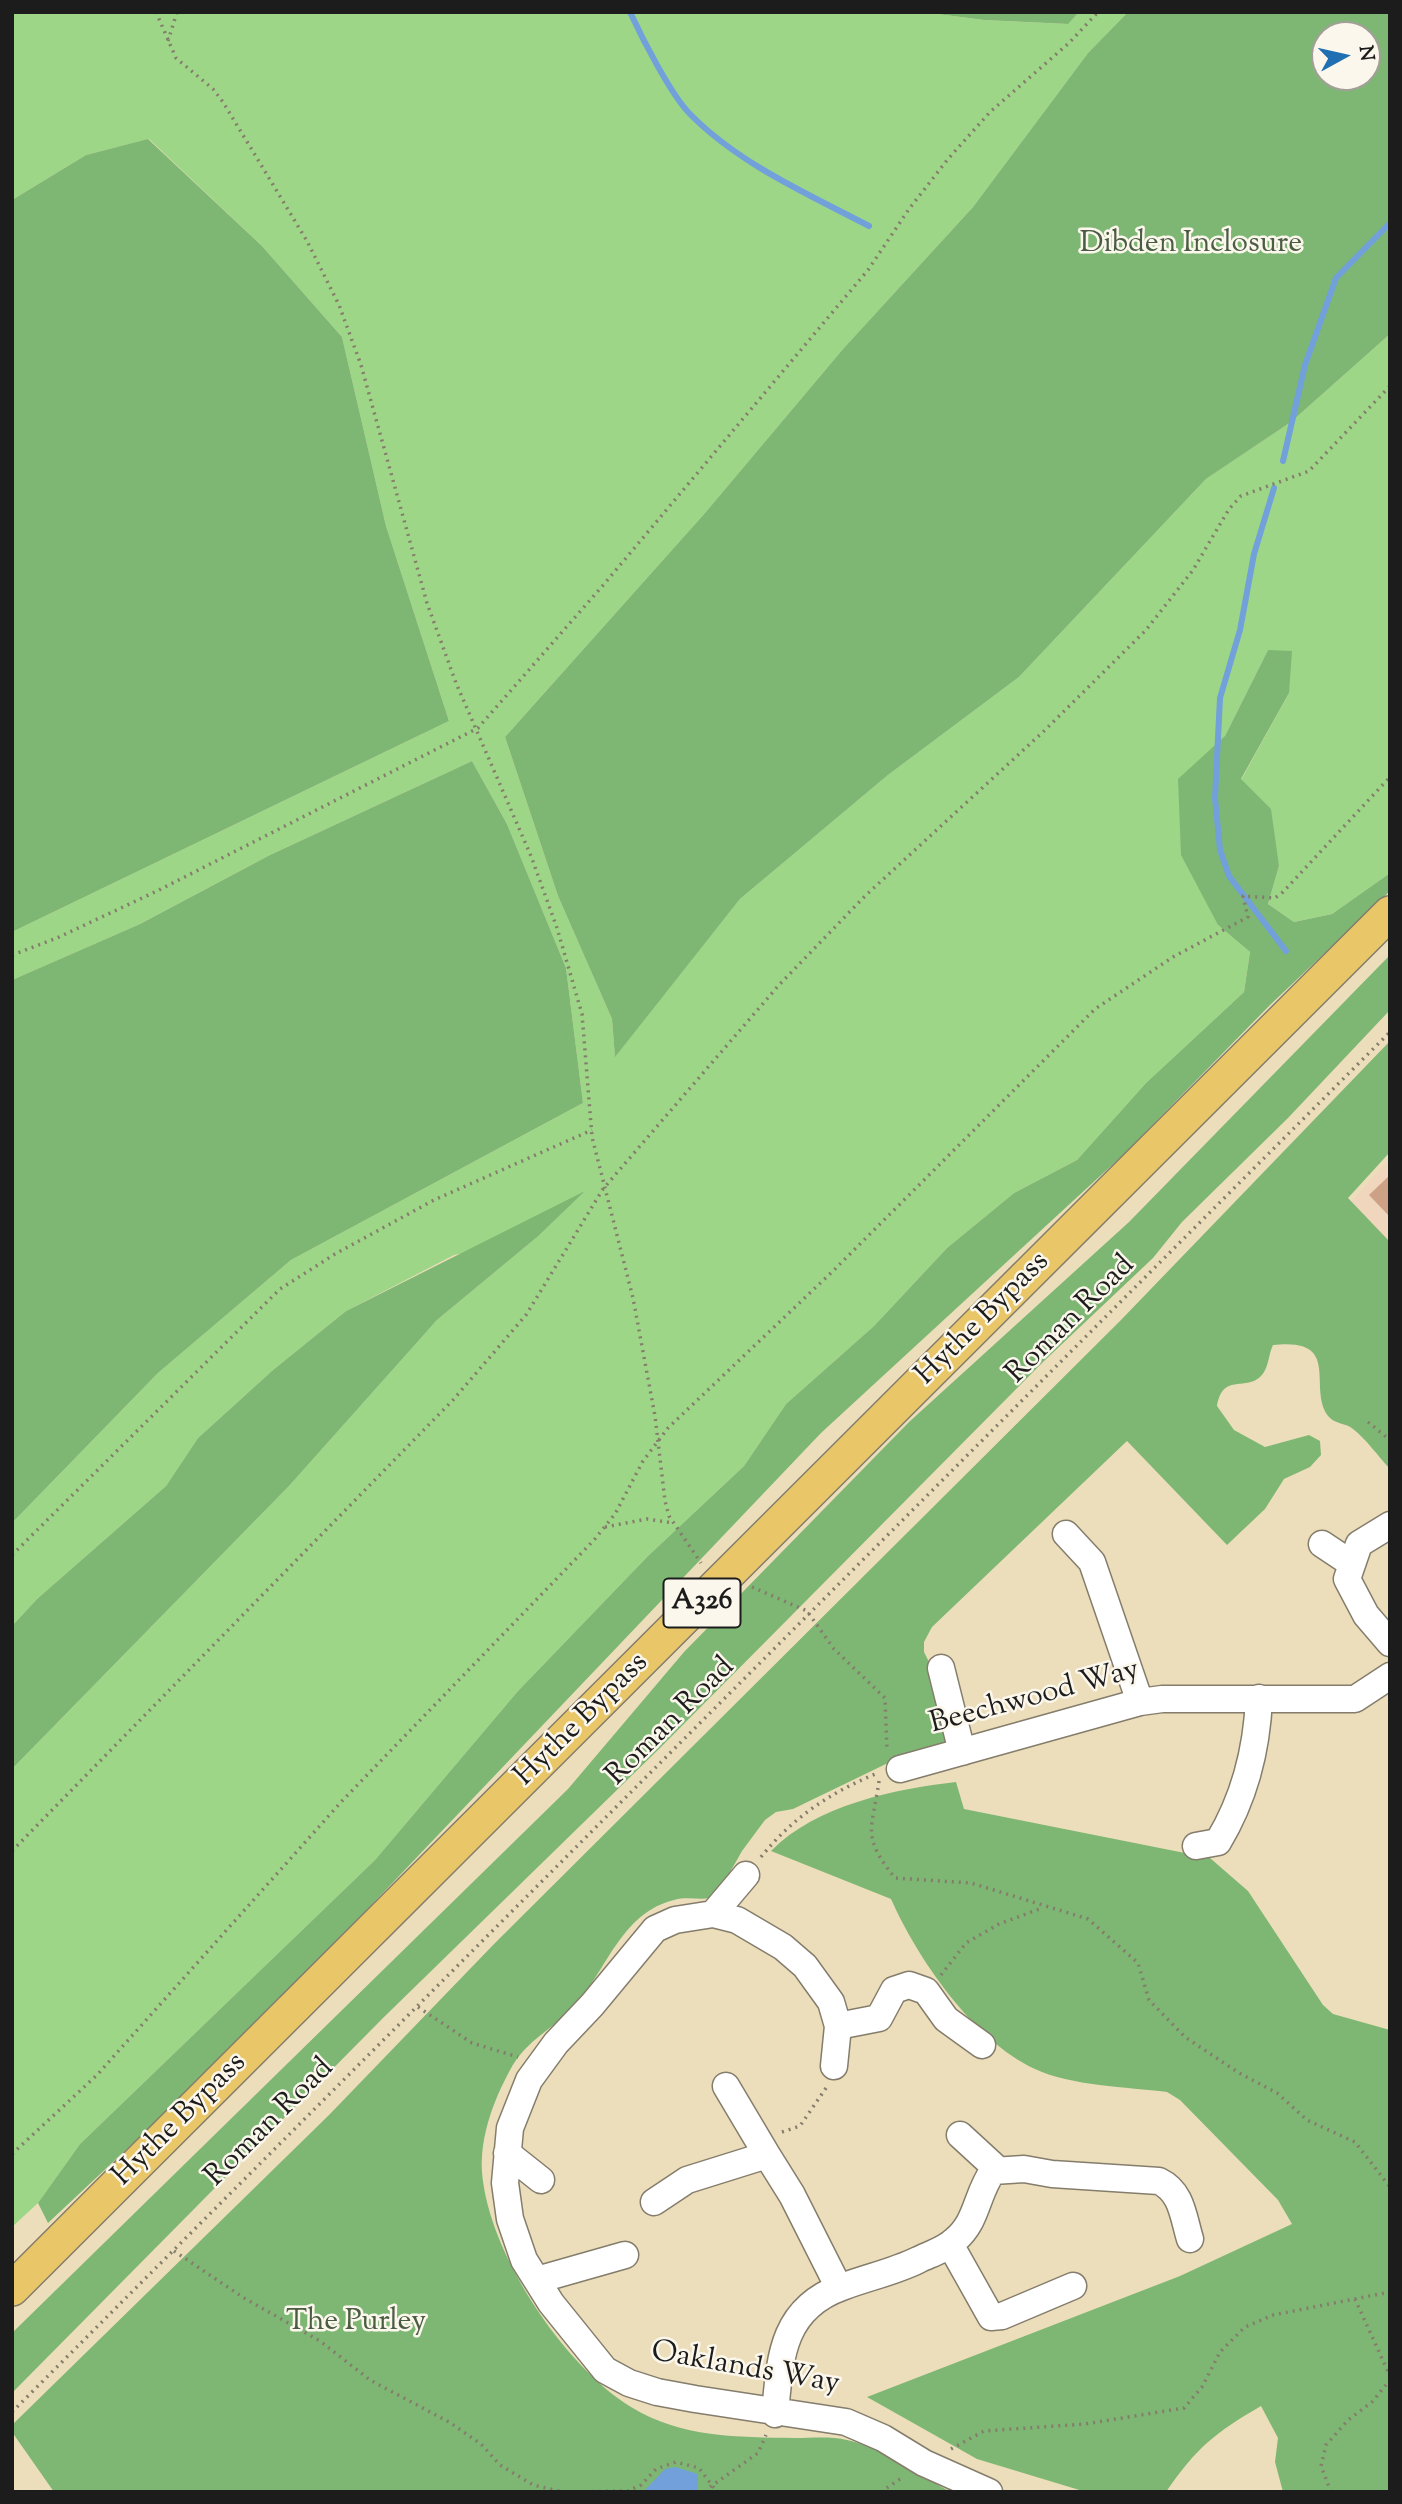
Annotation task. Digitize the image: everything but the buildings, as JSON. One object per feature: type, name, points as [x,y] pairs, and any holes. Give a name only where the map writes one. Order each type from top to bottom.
[{"type":"main road","name":"Hythe Bypass","points":[[12,2290],[1390,913]]},
{"type":"street","points":[[1390,1525],[1359,1544],[1347,1579],[1366,1615],[1390,1643]]},
{"type":"street","points":[[1066,1534],[1092,1562],[1140,1703]]},
{"type":"street","points":[[1322,1544],[1352,1564]]},
{"type":"street","points":[[941,1668],[962,1752]]},
{"type":"street","name":"Beechwood Way","points":[[888,1764],[962,1752],[1140,1703],[1259,1698],[1354,1699],[1390,1676]]},
{"type":"street","points":[[1196,1846],[1219,1842],[1231,1821],[1248,1771],[1258,1728],[1259,1698]]},
{"type":"street","points":[[747,1875],[713,1914],[761,1933],[805,1966],[831,2002],[838,2026],[834,2066]]},
{"type":"street","name":"Oaklands Way","points":[[713,1914],[675,1920],[655,1929],[592,2005],[555,2043],[530,2080],[510,2127],[505,2183],[510,2219],[524,2260],[605,2370],[657,2392],[775,2414],[846,2423],[883,2438],[924,2463],[989,2492]]},
{"type":"street","points":[[838,2026],[879,2018],[899,1987],[909,1985],[926,1992],[946,2020],[982,2045]]},
{"type":"street","points":[[726,2086],[792,2195],[839,2288]]},
{"type":"street","points":[[960,2135],[998,2170]]},
{"type":"street","points":[[654,2202],[699,2176],[763,2147]]},
{"type":"street","points":[[507,2153],[541,2180]]},
{"type":"street","points":[[775,2414],[779,2358],[784,2342],[806,2311],[839,2288],[903,2268],[950,2244],[971,2224],[985,2182],[993,2171],[1024,2169],[1052,2174],[1144,2179],[1172,2187],[1179,2200],[1190,2239]]},
{"type":"street","points":[[950,2244],[991,2317],[1002,2316],[1073,2286]]},
{"type":"street","points":[[537,2280],[625,2255]]},
{"type":"path","points":[[156,12],[176,58],[213,89],[223,102],[307,241],[340,305],[361,365],[427,603],[456,683],[478,728],[531,856],[571,973],[582,1014],[592,1130],[604,1189],[634,1298],[658,1440],[665,1501],[669,1516],[684,1537]]},
{"type":"path","points":[[168,43],[177,12]]},
{"type":"path","points":[[12,955],[57,938],[157,891],[478,728],[605,583],[868,270],[909,209],[948,159],[990,112],[1069,43],[1098,12]]},
{"type":"path","points":[[12,1851],[453,1400],[526,1315],[604,1189],[779,985],[865,896],[1044,731],[1146,630],[1193,570],[1229,509],[1241,496],[1309,471],[1390,386]]},
{"type":"path","points":[[12,2154],[97,2075],[342,1801],[603,1528],[615,1514],[643,1461],[658,1440],[1095,1010],[1162,964],[1248,917],[1243,896],[1275,898],[1390,777]]},
{"type":"path","name":"Roman Road","points":[[12,2413],[1390,1032]]},
{"type":"path","points":[[12,1555],[279,1289],[335,1254],[434,1200],[592,1130]]},
{"type":"path","points":[[1368,1422],[1390,1440]]},
{"type":"path","points":[[603,1528],[647,1519],[675,1523]]},
{"type":"path","points":[[723,1582],[758,1588],[807,1611],[834,1649],[885,1699],[888,1764],[869,1832],[877,1857],[895,1878],[971,1883],[1088,1919],[1138,1962],[1149,2000],[1185,2037],[1239,2073],[1277,2093],[1307,2120],[1354,2142],[1390,2187]]},
{"type":"path","points":[[747,1875],[772,1843],[819,1801],[888,1764]]},
{"type":"path","points":[[926,1992],[966,1943],[999,1924],[1044,1907]]},
{"type":"path","points":[[418,2007],[472,2043],[541,2063]]},
{"type":"path","points":[[763,2147],[800,2126],[827,2087],[834,2066]]},
{"type":"path","points":[[174,2251],[244,2298],[320,2341],[370,2380],[449,2422],[481,2444],[500,2465],[533,2485],[563,2492],[628,2491],[642,2485],[656,2469],[676,2462],[699,2468],[710,2487],[717,2492]]},
{"type":"path","points":[[924,2463],[985,2431],[1085,2424],[1184,2408],[1202,2387],[1220,2352],[1245,2327],[1273,2315],[1390,2292]]},
{"type":"path","points":[[1331,2492],[1321,2466],[1326,2445],[1348,2420],[1372,2402],[1390,2378],[1355,2299]]},
{"type":"path","points":[[710,2487],[758,2453],[775,2414]]},
{"type":"shaded area","points":[[1390,1158],[1390,1288],[1325,1231]]},
{"type":"green space","points":[[12,12],[922,12],[984,20],[1067,24],[1079,12],[1128,12],[1088,53],[973,207],[843,349],[705,513],[505,737],[558,896],[612,1019],[615,1056],[740,899],[888,775],[1019,677],[1206,479],[1291,422],[1390,334],[1390,873],[1332,914],[1294,922],[1268,904],[1279,866],[1241,780],[1289,693],[1268,650],[1225,736],[1218,925],[1250,952],[1244,992],[1146,1083],[1077,1160],[1014,1193],[947,1248],[874,1326],[786,1404],[744,1466],[648,1556],[518,1691],[375,1860],[80,2144],[38,2203],[12,2227],[12,1769],[289,1486],[437,1320],[536,1238],[454,1255],[346,1311],[273,1370],[198,1438],[166,1486],[37,1599],[12,1626],[12,1523],[158,1373],[291,1260],[583,1103],[566,968],[507,824],[472,761],[270,855],[140,924],[12,980],[12,932],[449,721],[386,526],[342,337],[262,246],[149,139],[86,155],[12,200]]},
{"type":"green space","points":[[922,12],[1079,12],[1068,24],[984,20]]},
{"type":"green space","name":"Dibden Inclosure","points":[[1128,12],[1390,12],[1390,334],[1291,422],[1206,479],[1019,677],[888,775],[740,899],[615,1057],[612,1019],[558,896],[505,737],[705,513],[843,349],[973,207],[1088,53]]},
{"type":"green space","points":[[148,139],[262,246],[342,337],[386,526],[449,721],[12,932],[12,200],[86,155]]},
{"type":"green space","points":[[1268,650],[1292,651],[1289,693],[1241,779],[1271,809],[1279,866],[1268,904],[1294,922],[1332,914],[1390,873],[1390,891],[1270,1005],[1124,1154],[821,1433],[359,1918],[178,2101],[48,2223],[38,2203],[80,2144],[375,1860],[518,1691],[648,1556],[744,1466],[786,1404],[874,1326],[947,1248],[1014,1193],[1077,1160],[1146,1083],[1244,992],[1250,952],[1218,925],[1181,855],[1178,779],[1225,736]]},
{"type":"green space","points":[[472,761],[507,824],[566,968],[583,1103],[291,1260],[158,1373],[12,1523],[12,980],[140,924],[270,855]]},
{"type":"green space","points":[[1390,955],[1390,1010],[1288,1118],[1182,1222],[1153,1258],[1043,1362],[661,1747],[383,2018],[12,2393],[12,2333],[568,1789],[684,1652],[909,1422],[1129,1222]]},
{"type":"green space","name":"The Purley","points":[[1390,1041],[1390,1152],[1348,1198],[1390,1242],[1390,1469],[1358,1433],[1329,1417],[1323,1406],[1316,1357],[1308,1349],[1295,1345],[1273,1345],[1260,1377],[1254,1381],[1229,1386],[1220,1396],[1217,1406],[1234,1430],[1265,1447],[1309,1435],[1320,1441],[1321,1455],[1310,1467],[1284,1479],[1265,1509],[1227,1545],[1127,1441],[932,1627],[924,1642],[924,1652],[943,1690],[946,1741],[940,1749],[888,1763],[793,1809],[776,1812],[765,1820],[742,1851],[716,1897],[674,1900],[657,1906],[642,1916],[619,1942],[579,2001],[516,2060],[503,2083],[489,2120],[483,2146],[482,2172],[487,2203],[498,2237],[533,2304],[580,2364],[605,2388],[650,2417],[690,2430],[752,2437],[834,2438],[861,2444],[888,2455],[951,2492],[54,2492],[12,2432],[12,2425],[329,2115],[495,1943],[1120,1321]]},
{"type":"green space","points":[[585,1191],[536,1238],[437,1320],[289,1486],[12,1769],[12,1626],[37,1599],[166,1486],[198,1438],[273,1370],[346,1311]]},
{"type":"green space","points":[[956,1782],[964,1809],[1210,1858],[1248,1891],[1323,2005],[1333,2014],[1390,2030],[1390,2492],[1283,2492],[1275,2462],[1278,2438],[1261,2406],[1208,2442],[1187,2463],[1166,2492],[1086,2492],[977,2459],[867,2397],[1180,2276],[1292,2224],[1278,2200],[1180,2100],[1167,2092],[1100,2085],[1049,2075],[1012,2056],[990,2039],[950,1996],[916,1947],[891,1899],[771,1851],[789,1835],[833,1811],[908,1789]]},
{"type":"water","points":[[675,2467],[698,2474],[698,2492],[643,2492],[665,2469]]},
{"type":"waterway","points":[[630,12],[674,94],[709,132],[775,177],[869,226]]},
{"type":"waterway","points":[[1283,461],[1305,365],[1336,278],[1390,223]]},
{"type":"waterway","points":[[1274,488],[1254,554],[1240,630],[1220,698],[1215,798],[1220,850],[1229,876],[1286,951]]}]
